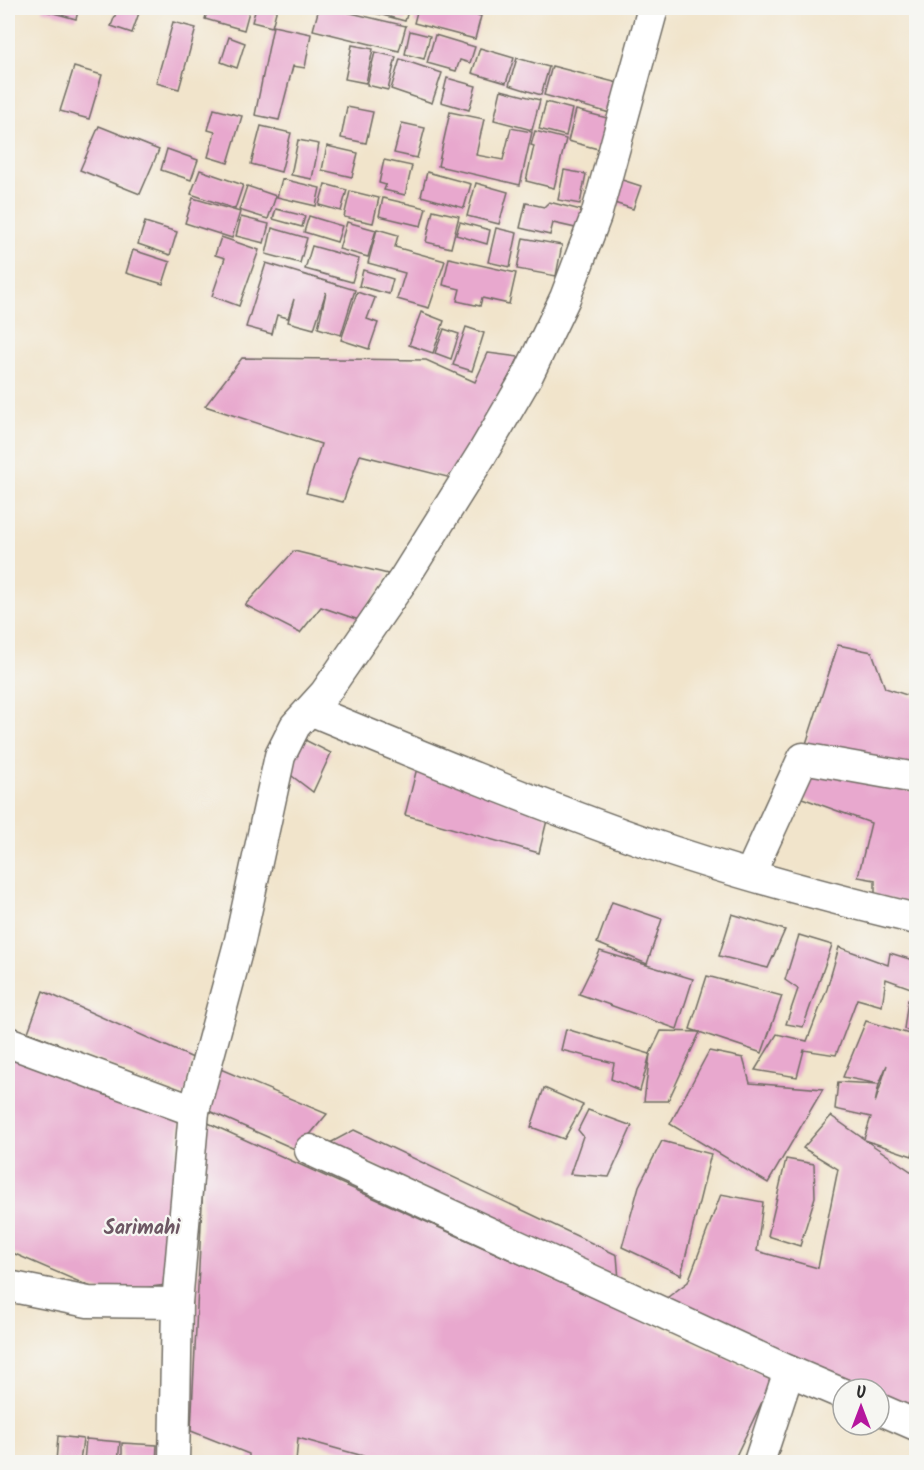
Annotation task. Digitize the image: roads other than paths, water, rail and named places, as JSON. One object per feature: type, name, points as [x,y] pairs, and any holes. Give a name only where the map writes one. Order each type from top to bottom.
[{"type":"street","points":[[182,1460],[177,1303],[194,1112],[240,940],[275,772],[287,739],[366,636],[451,504],[526,377],[560,308],[596,216],[653,8]]},
{"type":"street","points":[[310,710],[469,776],[624,834],[750,874],[916,919]]},
{"type":"street","points":[[750,874],[803,758],[916,778]]},
{"type":"street","points":[[8,1042],[194,1112]]},
{"type":"street","points":[[310,1150],[831,1389]]},
{"type":"street","points":[[8,1286],[88,1302],[177,1303]]},
{"type":"street","points":[[759,1462],[789,1371]]},
{"type":"street","points":[[891,1414],[916,1425]]},
{"type":"district","name":"Sarimahi","points":[[142,1227]]}]
